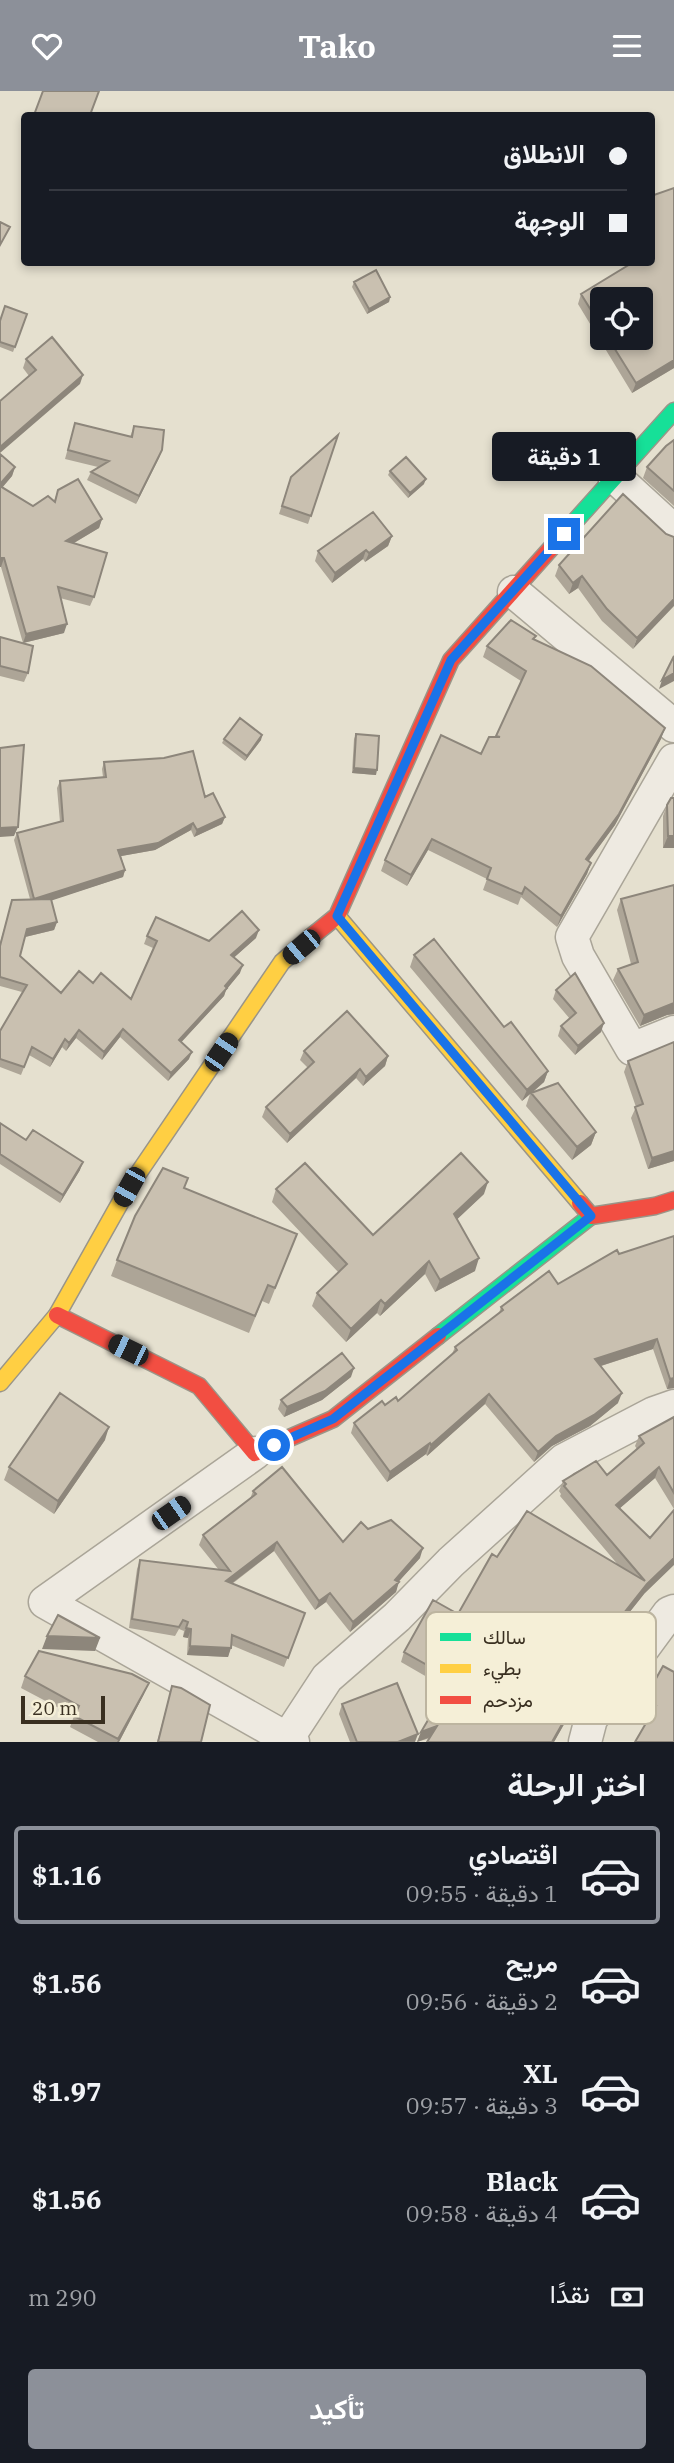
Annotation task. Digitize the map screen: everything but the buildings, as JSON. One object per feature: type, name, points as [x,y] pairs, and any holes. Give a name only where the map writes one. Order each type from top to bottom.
[{"type":"street","points":[[0,1383],[57,1315],[129,1187],[282,962],[337,916],[451,660],[674,411]]},
{"type":"street","points":[[614,476],[674,531]]},
{"type":"street","points":[[514,591],[674,726]]},
{"type":"street","points":[[674,760],[572,937],[578,955],[632,1049],[674,1032]]},
{"type":"street","points":[[337,916],[591,1216]]},
{"type":"street","points":[[674,1200],[655,1206],[591,1216],[333,1419],[255,1453],[45,1602],[290,1740],[327,1678],[397,1617],[451,1562],[564,1460],[654,1413],[674,1406]]},
{"type":"street","points":[[57,1315],[199,1385],[255,1453]]},
{"type":"street","points":[[656,1631],[669,1613],[674,1611]]},
{"type":"street","points":[[585,1742],[590,1724]]},
{"type":"traffic: fast","points":[[569,528],[674,411]]},
{"type":"traffic: fast","points":[[438,1336],[591,1216]]},
{"type":"traffic: slow","points":[[337,916],[580,1203]]},
{"type":"traffic: slow","points":[[0,1383],[57,1315],[129,1187],[282,962],[311,937]]},
{"type":"traffic: jam","points":[[311,937],[337,916],[451,660],[569,528]]},
{"type":"traffic: jam","points":[[580,1203],[591,1216],[655,1206],[674,1200]]},
{"type":"traffic: jam","points":[[57,1315],[199,1386],[255,1453],[333,1419],[438,1336]]},
{"type":"route","points":[[274,1445],[333,1419],[591,1216],[337,916],[451,660],[564,534]]}]
